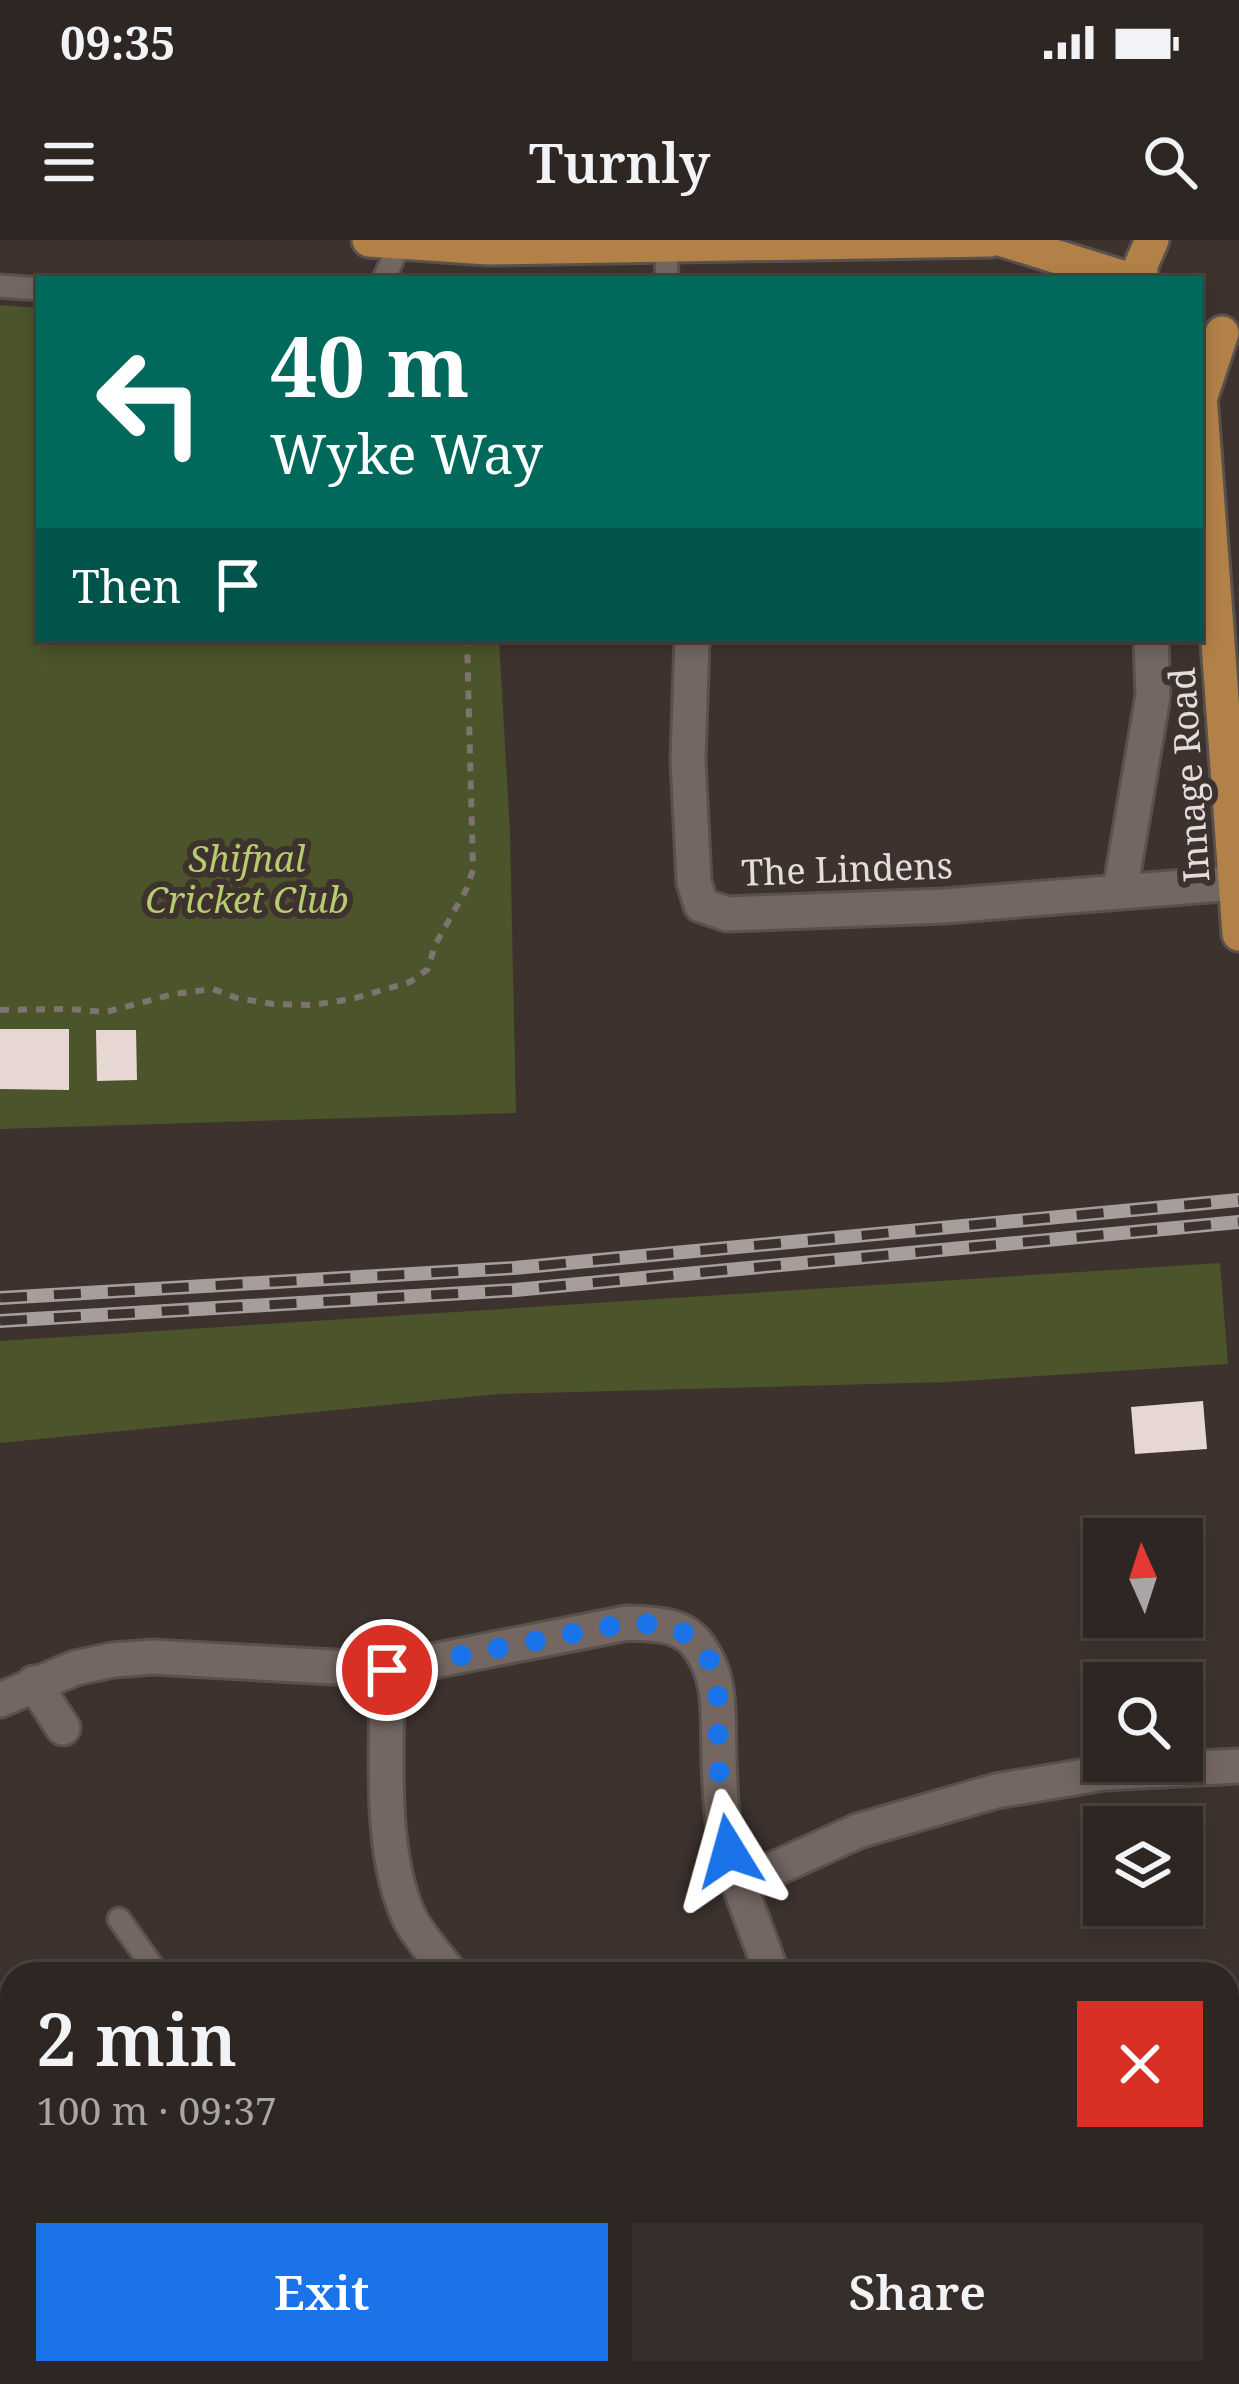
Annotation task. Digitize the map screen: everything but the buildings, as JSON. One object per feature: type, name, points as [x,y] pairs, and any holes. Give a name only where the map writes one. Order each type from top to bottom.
[{"type":"main road","points":[[384,241],[666,263],[990,240]]},
{"type":"main road","points":[[1003,240],[1119,276]]},
{"type":"main road","points":[[1141,276],[1152,240]]},
{"type":"main road","name":"Innage Road","points":[[1203,385],[1220,331]]},
{"type":"main road","name":"Innage Road","points":[[1203,437],[1239,934]]},
{"type":"street","name":"The Lindens","points":[[692,642],[688,760],[694,882],[701,904],[728,914],[944,906],[1235,883]]},
{"type":"street","points":[[1120,891],[1153,696],[1151,642]]},
{"type":"street","points":[[0,1700],[34,1683],[94,1664],[153,1657],[387,1670],[627,1623],[668,1625],[694,1639],[712,1668],[719,1703],[718,1755],[729,1851],[768,1962]]},
{"type":"street","points":[[387,1670],[390,1850],[411,1922],[441,1962]]},
{"type":"street","points":[[34,1683],[63,1728]]},
{"type":"street","points":[[741,1884],[858,1831],[997,1791],[1104,1772],[1239,1766]]},
{"type":"lane","points":[[384,241],[385,276]]},
{"type":"lane","points":[[0,286],[36,289]]},
{"type":"lane","points":[[119,1919],[149,1962]]},
{"type":"path","points":[[0,1010],[106,1012],[213,989],[273,1004],[312,1005],[410,982],[428,969],[473,870],[467,642]]},
{"type":"green space","name":"Shifnal Cricket Club","points":[[0,305],[36,308],[36,642],[499,642],[510,833],[516,1113],[0,1129]]},
{"type":"green space","points":[[1220,1263],[1228,1364],[947,1382],[499,1394],[0,1443],[0,1341]]},
{"type":"railway","points":[[0,1298],[514,1268],[1239,1200]]},
{"type":"railway","points":[[0,1321],[515,1290],[1239,1222]]},
{"type":"route","points":[[387,1670],[627,1623],[668,1625],[694,1639],[712,1668],[719,1703],[718,1755],[729,1851]]}]
